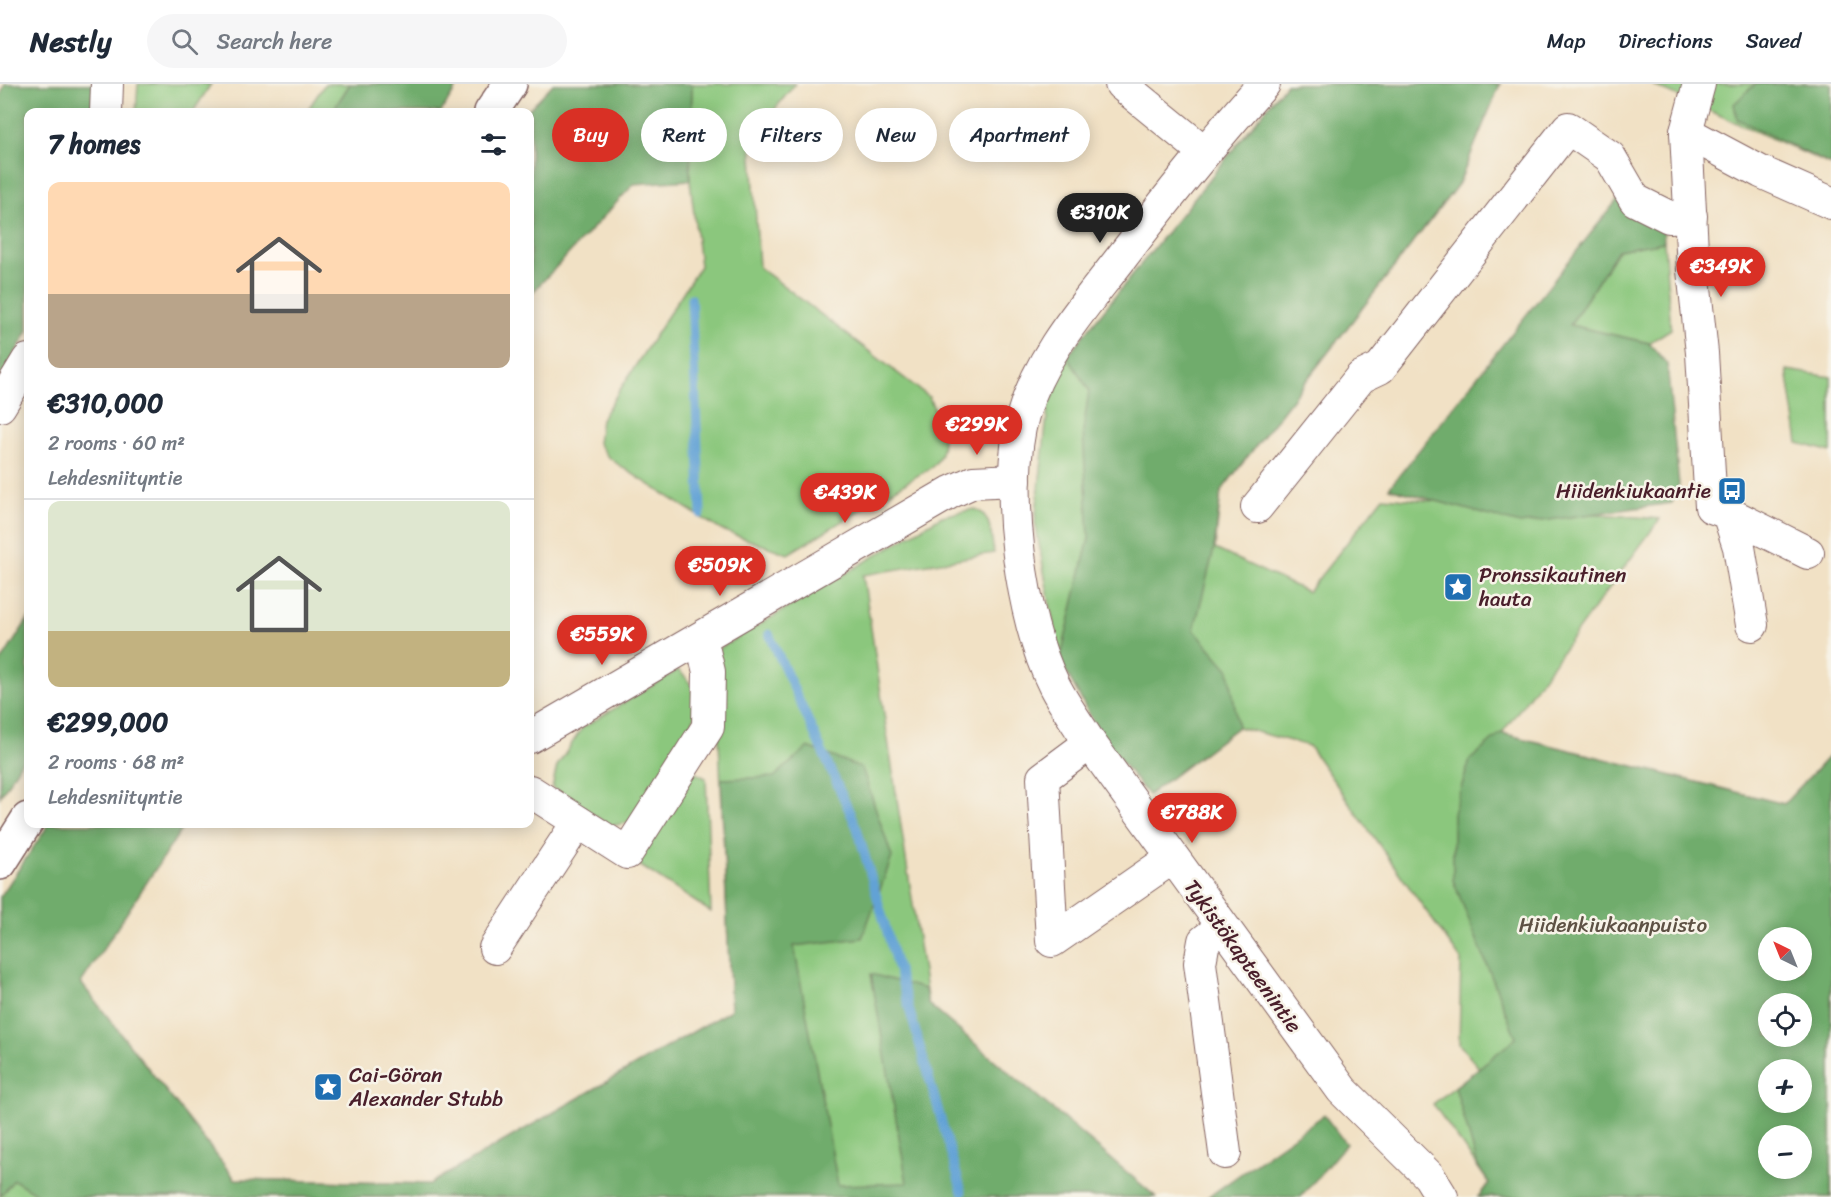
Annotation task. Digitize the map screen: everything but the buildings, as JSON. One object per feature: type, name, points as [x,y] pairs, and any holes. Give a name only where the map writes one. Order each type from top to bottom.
[{"type":"main road","points":[[494,108],[510,84]]},
{"type":"main road","points":[[0,863],[24,825]]},
{"type":"street","points":[[105,108],[107,84]]},
{"type":"street","points":[[1121,84],[1203,151]]},
{"type":"street","name":"Tykistökapteenintie","points":[[1264,84],[1203,151],[1062,334],[1036,383],[1023,416],[1015,480],[1020,573],[1037,644],[1054,686],[1090,743],[1342,1090],[1436,1187]]},
{"type":"street","points":[[1699,84],[1691,106],[1686,132],[1693,270],[1719,510],[1739,547],[1752,625]]},
{"type":"street","points":[[1257,507],[1361,377],[1380,368],[1568,128],[1610,157],[1635,200],[1670,218],[1691,216]]},
{"type":"street","points":[[1686,132],[1771,177],[1831,203]]},
{"type":"street","points":[[0,406],[24,367]]},
{"type":"street","points":[[534,735],[951,492],[980,480],[1015,480]]},
{"type":"street","points":[[1719,510],[1808,553]]},
{"type":"street","points":[[534,794],[627,853],[708,727],[709,672],[700,638]]},
{"type":"street","points":[[1090,743],[1043,778],[1052,941],[1172,858]]},
{"type":"street","points":[[495,948],[578,822]]},
{"type":"street","points":[[1222,927],[1204,941],[1200,963],[1224,1153]]},
{"type":"green space","points":[[5,84],[97,84],[95,108],[24,108],[24,338],[0,380],[0,97]]},
{"type":"green space","points":[[138,84],[211,84],[196,108],[136,108]]},
{"type":"green space","points":[[325,84],[350,84],[335,108],[309,108]]},
{"type":"green space","points":[[350,84],[459,84],[444,108],[335,108]]},
{"type":"green space","points":[[553,84],[692,84],[692,108],[641,108],[641,162],[690,162],[690,180],[634,184],[534,291],[534,108],[530,108]]},
{"type":"green space","points":[[692,84],[795,84],[776,108],[739,108],[739,162],[752,162],[759,267],[929,397],[942,433],[942,451],[932,467],[788,554],[721,530],[623,468],[607,456],[598,443],[601,419],[700,266],[690,180],[690,162],[727,162],[727,108],[692,108]]},
{"type":"green space","name":"Hiidenkiukaanpuisto","points":[[1286,84],[1500,84],[1459,183],[1221,491],[1215,549],[1308,592],[1383,497],[1660,519],[1502,733],[1784,804],[1831,754],[1831,1197],[1478,1197],[1489,1183],[1433,1104],[1479,1068],[1459,1044],[1461,960],[1309,746],[1238,727],[1148,795],[1101,736],[1060,660],[1035,522],[1048,408],[1067,356]]},
{"type":"green space","points":[[1286,84],[1500,84],[1459,183],[1221,491],[1214,549],[1194,630],[1229,670],[1238,727],[1148,795],[1101,736],[1060,660],[1089,538],[1083,432],[1089,390],[1067,356]]},
{"type":"green space","points":[[1655,84],[1831,84],[1831,165],[1654,86]]},
{"type":"green space","points":[[1755,84],[1831,84],[1831,165],[1737,119],[1734,104]]},
{"type":"green space","points":[[1618,199],[1663,224],[1664,242],[1618,250],[1570,325],[1649,343],[1667,364],[1679,485],[1672,503],[1520,524],[1389,488]]},
{"type":"green space","points":[[1664,242],[1671,329],[1649,343],[1570,325],[1618,250]]},
{"type":"green space","points":[[1787,370],[1831,377],[1831,452],[1798,443]]},
{"type":"green space","points":[[974,509],[980,511],[987,520],[994,553],[863,575],[928,1004],[1156,1197],[0,1197],[0,1106],[81,983],[235,1179],[430,1184],[731,1010],[715,651],[942,516]]},
{"type":"green space","points":[[24,625],[24,758],[0,797],[0,663]]},
{"type":"green space","points":[[678,670],[690,684],[696,698],[693,723],[690,732],[633,822],[610,826],[552,788],[557,766],[582,728]]},
{"type":"green space","points":[[1501,733],[1784,804],[1831,754],[1831,1197],[1478,1197],[1489,1183],[1478,1167],[1455,1087],[1516,1038],[1453,880],[1453,813],[1470,760]]},
{"type":"green space","points":[[808,747],[862,768],[892,857],[862,938],[794,946],[838,1185],[907,1183],[871,974],[925,989],[928,1004],[1156,1197],[41,1197],[14,1180],[0,1196],[0,897],[46,828],[182,828],[81,983],[235,1179],[430,1184],[731,1010],[721,779],[774,777]]},
{"type":"green space","points":[[691,771],[706,778],[711,912],[633,861]]},
{"type":"green space","points":[[1324,1115],[1346,1144],[1301,1197],[1208,1197]]},
{"type":"waterway","points":[[691,298],[701,514]]},
{"type":"waterway","points":[[769,634],[857,828],[962,1192]]},
{"type":"place","name":"Hiidenkiukaantie","points":[[1732,491]]},
{"type":"place","name":"Pronssikautinen hauta","points":[[1458,587]]},
{"type":"place","name":"Cai-Göran Alexander Stubb","points":[[328,1087]]}]
